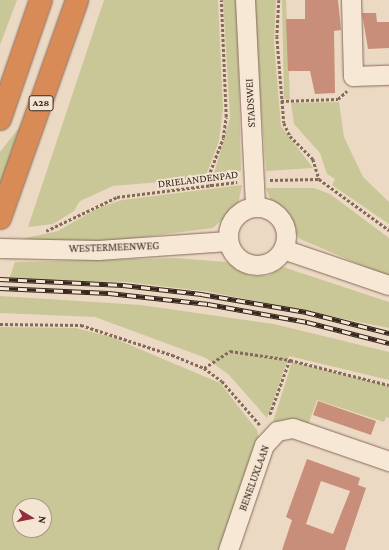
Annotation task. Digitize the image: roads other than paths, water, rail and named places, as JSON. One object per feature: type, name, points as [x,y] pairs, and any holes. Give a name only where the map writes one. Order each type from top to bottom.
[{"type":"highway","points":[[0,119],[41,0]]},
{"type":"highway","name":"A28","points":[[2,212],[77,0]]},
{"type":"street","name":"STADSWEI","points":[[245,0],[255,207]]},
{"type":"street","points":[[351,0],[353,76],[389,75]]},
{"type":"street","points":[[255,207],[267,208],[281,220],[286,237],[283,249],[268,263],[258,265],[238,259],[228,241],[234,218],[255,207]]},
{"type":"street","name":"WESTERMEENWEG","points":[[0,248],[98,250],[228,241]]},
{"type":"street","points":[[283,249],[389,285]]},
{"type":"street","name":"BENELUXLAAN","points":[[228,550],[268,433],[286,428],[293,428],[389,461]]},
{"type":"railway","points":[[0,279],[123,285],[201,294],[306,312],[389,333]]},
{"type":"railway","points":[[0,288],[109,293],[208,304],[307,322],[389,343]]}]
